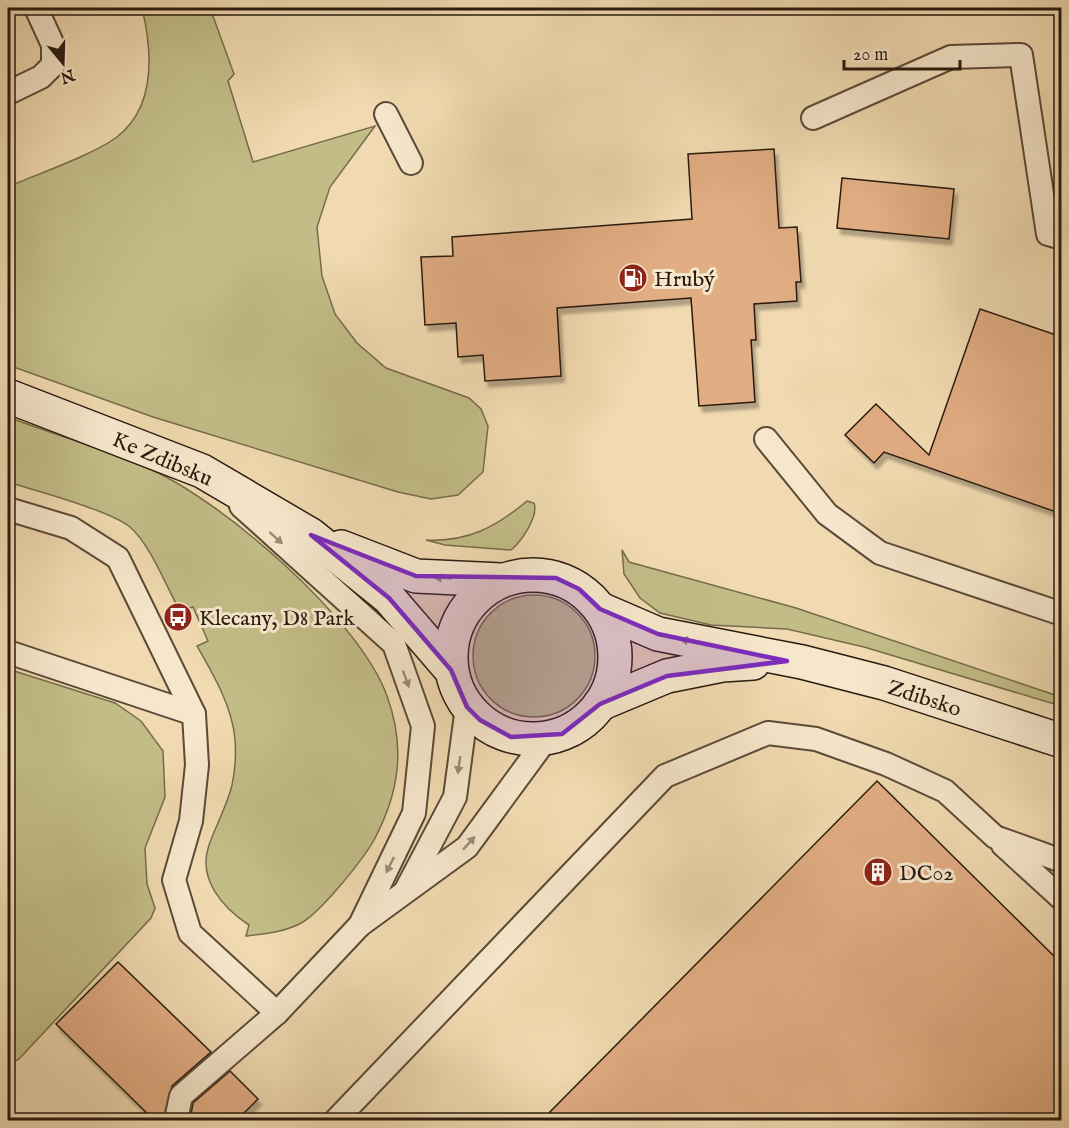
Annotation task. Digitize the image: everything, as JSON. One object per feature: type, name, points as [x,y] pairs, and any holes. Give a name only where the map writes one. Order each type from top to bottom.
[{"type":"main road","name":"Ke Zdibsku","points":[[8,396],[202,471],[311,535],[389,598],[451,670]]},
{"type":"main road","name":"Ke Zdibsku","points":[[311,535],[416,576],[501,580]]},
{"type":"main road","points":[[533,574],[556,578],[579,589],[600,609],[611,631],[615,657],[611,683],[600,704],[575,728],[547,738],[511,737],[480,720],[467,707],[456,688],[451,670],[451,645],[461,615],[472,601],[501,580],[533,574]]},
{"type":"main road","name":"Zdibsko","points":[[600,609],[658,634],[787,660],[884,683],[1062,741]]},
{"type":"main road","name":"Zdibsko","points":[[600,704],[667,675],[722,665],[787,660]]},
{"type":"lane","points":[[8,93],[41,77],[53,64],[53,45],[36,8]]},
{"type":"lane","points":[[813,118],[951,57],[1021,55],[1048,234],[1062,238]]},
{"type":"lane","points":[[386,114],[411,163]]},
{"type":"lane","points":[[766,439],[827,514],[880,553],[1062,614]]},
{"type":"lane","points":[[202,471],[394,644],[420,716],[423,726],[414,813],[360,925]]},
{"type":"lane","points":[[8,509],[71,528],[118,558],[194,714],[197,765],[191,821],[174,880],[190,933],[277,1013]]},
{"type":"lane","points":[[8,652],[194,714]]},
{"type":"lane","points":[[406,891],[454,797],[467,707]]},
{"type":"lane","points":[[336,1120],[665,776],[768,733],[816,739],[886,764],[945,791],[1062,899]]},
{"type":"lane","points":[[176,1120],[181,1096],[277,1013],[360,925],[467,847],[547,738]]},
{"type":"lane","points":[[995,837],[1061,861]]},
{"type":"highlighted area","points":[[311,535],[416,576],[556,578],[579,589],[600,609],[658,634],[787,661],[667,676],[600,704],[562,734],[511,737],[480,720],[467,707],[451,670],[389,598]]},
{"type":"shaded area","points":[[142,8],[210,8],[234,74],[228,81],[253,162],[375,126],[330,187],[317,227],[322,276],[335,314],[357,343],[386,368],[469,398],[481,409],[488,426],[483,472],[458,495],[431,499],[398,492],[153,417],[8,365],[8,187],[94,151],[117,137],[130,124],[139,110],[148,77],[148,42]]},
{"type":"shaded area","points":[[8,417],[117,455],[152,470],[182,486],[216,509],[252,536],[320,600],[349,633],[372,666],[387,696],[393,715],[398,752],[394,787],[383,822],[368,849],[331,896],[303,922],[282,930],[246,936],[249,925],[222,901],[210,881],[206,858],[232,785],[235,739],[226,702],[197,646],[208,641],[193,607],[180,611],[151,555],[130,527],[90,508],[8,482]]},
{"type":"shaded area","points":[[527,501],[534,503],[534,515],[524,535],[511,550],[445,545],[426,540],[455,538],[481,531]]},
{"type":"shaded area","points":[[622,550],[629,562],[796,608],[1061,697],[1061,706],[864,647],[787,629],[711,625],[660,613],[640,598],[624,574]]},
{"type":"shaded area","points":[[534,595],[557,600],[568,605],[577,613],[585,622],[590,633],[595,656],[590,679],[585,690],[577,699],[568,707],[557,712],[534,717],[511,712],[500,707],[491,699],[483,690],[478,679],[473,656],[478,633],[483,622],[491,613],[500,605],[511,600]]},
{"type":"shaded area","points":[[8,669],[115,703],[141,721],[163,751],[165,797],[145,848],[147,884],[155,908],[151,918],[19,1059],[8,1066]]},
{"type":"building","points":[[774,149],[779,228],[797,227],[801,282],[796,282],[797,301],[754,304],[756,340],[751,340],[755,402],[699,406],[691,298],[557,308],[561,376],[485,381],[483,355],[458,357],[456,323],[425,325],[421,257],[453,256],[452,237],[692,219],[688,154]]},
{"type":"building","points":[[842,178],[954,189],[949,239],[837,228]]},
{"type":"building","points":[[980,309],[1062,337],[1062,514],[884,452],[874,463],[845,435],[876,404],[929,455]]},
{"type":"building","name":"DC02","points":[[877,781],[1062,964],[1062,1120],[542,1120]]},
{"type":"building","points":[[118,962],[211,1052],[172,1086],[163,1120],[154,1120],[56,1024]]},
{"type":"building","points":[[230,1071],[258,1099],[237,1120],[190,1120],[193,1103]]},
{"type":"place","name":"Hrubý","points":[[633,278]]},
{"type":"place","name":"Klecany, D8 Park","points":[[178,617]]},
{"type":"place","name":"DC02","points":[[878,872]]}]
